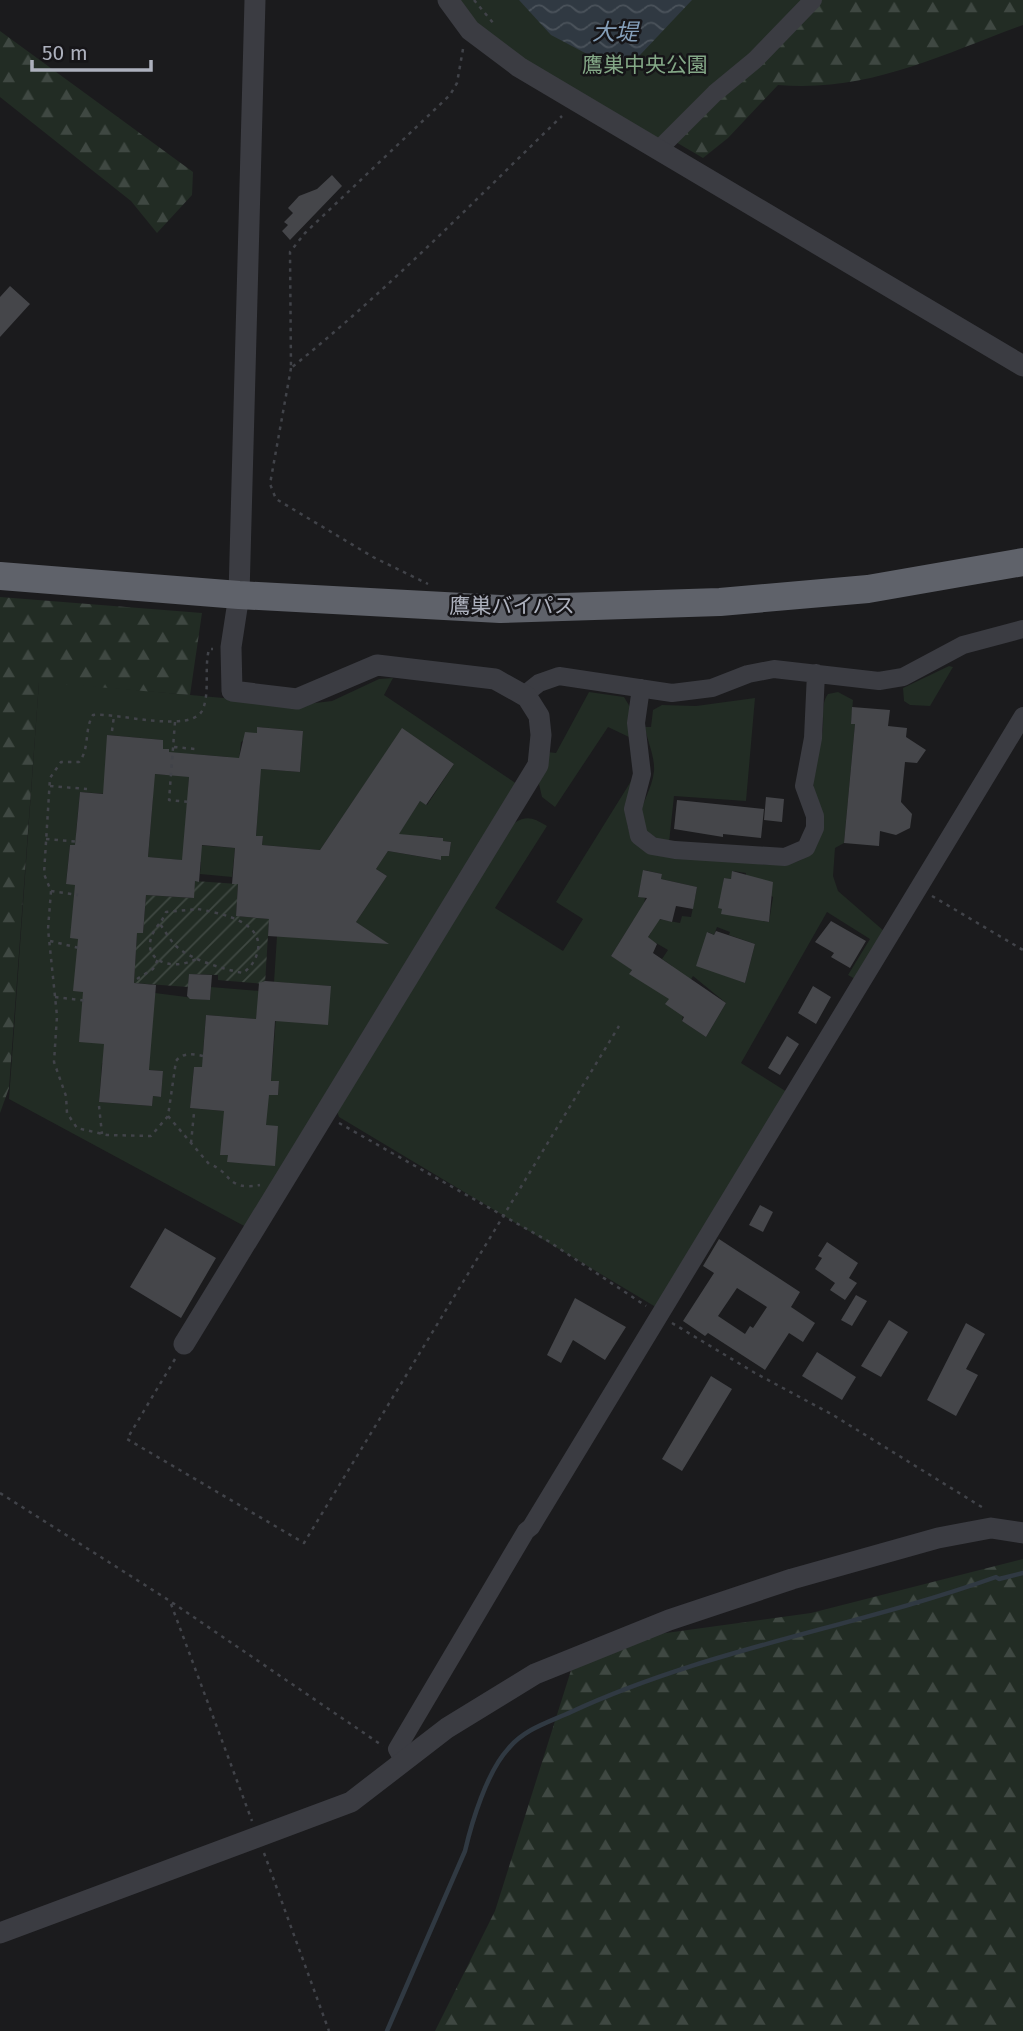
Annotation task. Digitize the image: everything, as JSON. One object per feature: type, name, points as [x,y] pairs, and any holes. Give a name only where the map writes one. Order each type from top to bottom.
[{"type":"highway","name":"鷹巣バイパス","points":[[0,576],[239,595],[500,609],[720,602],[868,589],[1023,562]]},
{"type":"street","points":[[184,1344],[538,765],[541,735],[539,716],[524,695],[495,679],[377,665],[298,699],[232,691],[230,647],[239,595],[255,0]]},
{"type":"street","points":[[448,0],[470,30],[519,67],[1023,366]]},
{"type":"street","points":[[659,149],[715,93],[763,52],[813,0]]},
{"type":"street","points":[[524,695],[539,683],[559,676],[672,693],[712,688],[748,674],[774,669],[879,681],[903,677],[963,645],[1023,629]]},
{"type":"street","points":[[641,688],[636,723],[642,774],[633,809],[639,836],[652,846],[675,850],[785,857],[806,848],[815,828],[815,816],[804,786],[813,738],[816,673]]},
{"type":"street","points":[[403,1760],[397,1749],[526,1531],[531,1527],[661,1315],[1023,716]]},
{"type":"street","points":[[0,1933],[351,1802],[403,1760],[536,1674],[669,1620],[792,1579],[938,1538],[991,1528],[1023,1533]]},
{"type":"path","points":[[450,606],[424,579],[373,557],[276,499],[270,484],[291,368],[290,252],[304,233],[450,95],[457,83],[461,56],[470,30]]},
{"type":"path","points":[[291,368],[329,338],[577,101]]},
{"type":"path","points":[[203,1056],[190,1054],[180,1056],[176,1061],[168,1116],[151,1136],[102,1134],[77,1128],[67,1113],[66,1096],[54,1062],[55,997],[50,941],[51,891],[44,874],[46,839],[50,786],[55,766],[61,762],[79,762],[83,757],[93,715],[175,722],[195,719],[202,711],[209,649],[230,647]]},
{"type":"path","points":[[112,731],[114,716]]},
{"type":"path","points":[[175,722],[169,800],[190,802]]},
{"type":"path","points":[[173,746],[195,749]]},
{"type":"path","points":[[50,786],[87,789]]},
{"type":"path","points":[[46,839],[80,842]]},
{"type":"path","points":[[920,888],[1023,950]]},
{"type":"path","points":[[51,891],[78,894]]},
{"type":"path","points":[[160,924],[177,948],[243,973],[250,968],[256,956],[258,937],[251,929],[224,914],[198,909],[166,912],[150,942],[151,952],[158,959],[177,967],[198,958]]},
{"type":"path","points":[[50,941],[83,949]]},
{"type":"path","points":[[138,979],[153,970],[158,959]]},
{"type":"path","points":[[55,997],[88,1002]]},
{"type":"path","points":[[184,1344],[127,1439],[304,1543],[619,1026]]},
{"type":"path","points":[[99,1106],[102,1134]]},
{"type":"path","points":[[191,1143],[194,1113]]},
{"type":"path","points":[[324,1115],[548,1241],[755,1373],[833,1415],[987,1510]]},
{"type":"path","points":[[168,1116],[230,1182],[249,1187],[284,1181]]},
{"type":"path","points":[[0,1493],[170,1601],[403,1760]]},
{"type":"path","points":[[170,1601],[328,2031]]},
{"type":"green space","name":"鷹巣中央公園","points":[[448,0],[813,0],[659,149],[519,67]]},
{"type":"green space","points":[[813,0],[1023,0],[1023,25],[933,59],[873,77],[811,86],[778,85],[728,138],[703,158],[669,138]]},
{"type":"green space","points":[[0,31],[193,172],[192,195],[157,233],[131,201],[0,97]]},
{"type":"green space","points":[[0,597],[202,613],[190,695],[39,682],[9,1088],[0,1113]]},
{"type":"green space","points":[[949,666],[953,667],[930,706],[910,705],[904,701],[903,688]]},
{"type":"green space","points":[[393,678],[384,695],[517,784],[246,1227],[9,1099],[39,681],[298,705],[332,701],[379,679]],"holes":[[[258,727],[303,731],[300,772],[249,768],[260,780],[256,836],[263,836],[262,845],[320,850],[402,729],[454,764],[427,805],[420,801],[395,839],[426,842],[427,836],[443,838],[443,841],[451,842],[449,856],[441,856],[440,860],[388,851],[376,869],[387,876],[356,922],[387,943],[277,936],[274,982],[331,986],[276,1017],[271,1081],[279,1081],[278,1095],[269,1095],[251,1124],[274,1165],[228,1162],[228,1155],[221,1154],[234,1112],[190,1108],[194,1067],[248,1071],[242,1057],[203,1053],[206,1015],[256,1019],[257,1011],[272,992],[211,987],[210,1000],[155,993],[138,1069],[163,1071],[161,1097],[153,1096],[152,1106],[99,1102],[102,1063],[128,1065],[130,1046],[118,888],[66,883],[70,845],[110,848],[76,833],[80,792],[121,795],[108,735],[163,740],[163,749],[169,750],[167,775],[142,773],[153,797],[148,857],[201,862],[200,874],[232,877],[235,848],[184,844],[239,793],[188,789],[191,754],[228,757],[239,761],[241,742],[257,733]]]},
{"type":"green space","points":[[589,692],[624,697],[630,707],[629,737],[608,727],[555,807],[542,797],[539,784],[547,752],[556,753]]},
{"type":"green space","points":[[838,692],[853,700],[851,724],[855,724],[844,843],[835,848],[833,876],[838,891],[884,931],[857,980],[848,975],[870,939],[827,912],[741,1063],[787,1092],[659,1309],[339,1117],[336,1108],[514,823],[530,818],[547,826],[495,908],[563,951],[583,919],[556,902],[633,778],[627,816],[632,839],[716,858],[761,864],[796,862],[809,854],[822,830],[822,816],[813,778],[823,730],[824,703],[828,694]],"holes":[[[644,870],[662,874],[661,879],[697,887],[691,917],[682,916],[680,923],[653,918],[644,905],[645,898],[638,896]],[[733,871],[746,873],[746,877],[773,897],[769,922],[741,917],[741,912],[719,908],[724,878],[731,879]],[[633,921],[651,933],[648,937],[653,946],[656,943],[668,950],[662,959],[672,966],[667,974],[630,974],[632,969],[611,956]],[[717,927],[730,932],[729,935],[755,944],[745,983],[718,973],[708,932],[714,935]],[[693,976],[726,1003],[706,1037],[682,1021],[689,983]]]},
{"type":"green space","points":[[755,698],[746,801],[674,796],[669,843],[644,829],[641,812],[654,771],[645,727],[651,727],[653,710],[662,705],[696,706]]},
{"type":"green space","points":[[195,881],[238,884],[236,916],[269,919],[265,984],[218,980],[218,975],[189,974],[188,987],[134,983],[137,933],[143,933],[146,895],[193,898]]},
{"type":"green space","points":[[1023,1559],[1023,2031],[435,2031],[495,1911],[579,1645],[811,1613]]},
{"type":"water","name":"大堤","points":[[519,0],[692,0],[623,73],[551,35]]},
{"type":"building","points":[[332,175],[342,186],[290,240],[282,231],[288,225],[284,222],[293,213],[288,208],[299,196],[317,189]]},
{"type":"building","points":[[10,286],[30,304],[0,337],[0,297]]},
{"type":"building","points":[[852,707],[890,710],[888,726],[907,728],[906,737],[926,750],[917,763],[905,762],[901,802],[912,814],[910,828],[896,835],[880,831],[879,846],[844,843],[855,724],[851,724]]},
{"type":"building","points":[[257,727],[303,731],[300,772],[261,769],[256,836],[263,836],[262,845],[320,850],[402,728],[454,764],[426,805],[420,801],[399,834],[443,838],[443,841],[451,842],[449,856],[441,856],[441,860],[388,851],[376,869],[387,876],[356,922],[389,944],[268,936],[269,919],[236,916],[238,884],[232,884],[235,848],[202,845],[199,882],[195,881],[194,898],[146,895],[143,933],[137,933],[134,983],[156,985],[149,1070],[163,1071],[161,1097],[153,1096],[152,1106],[99,1102],[104,1044],[79,1042],[83,992],[73,991],[78,939],[70,938],[75,885],[66,884],[70,845],[75,845],[80,792],[103,794],[107,735],[163,740],[163,749],[169,749],[169,752],[239,758],[245,732],[257,733]],"holes":[[[155,774],[189,777],[182,860],[148,857]]]},
{"type":"building","points":[[766,797],[784,799],[782,822],[764,820]]},
{"type":"building","points":[[677,800],[764,809],[761,838],[723,834],[723,837],[674,829]]},
{"type":"building","points":[[643,870],[662,874],[661,879],[697,887],[693,909],[676,906],[672,922],[660,919],[648,937],[657,944],[653,953],[726,1003],[706,1037],[682,1021],[684,1017],[665,1004],[669,999],[629,974],[632,970],[611,956],[647,898],[638,897]]},
{"type":"building","points":[[732,871],[773,882],[769,922],[721,914],[722,909],[718,908],[724,878],[731,879]]},
{"type":"building","points":[[831,921],[866,941],[850,968],[831,957],[834,953],[815,942]]},
{"type":"building","points":[[716,931],[755,944],[745,983],[696,966],[707,932],[714,935]]},
{"type":"building","points":[[189,974],[212,975],[210,1000],[190,999],[187,996]]},
{"type":"building","points":[[265,981],[331,986],[328,1025],[275,1021],[271,1081],[279,1081],[278,1095],[269,1095],[266,1125],[278,1126],[275,1166],[227,1162],[228,1155],[220,1155],[224,1111],[190,1108],[194,1067],[202,1067],[206,1015],[256,1019],[259,983]]},
{"type":"building","points":[[813,986],[831,997],[816,1024],[798,1013]]},
{"type":"building","points":[[787,1036],[799,1044],[780,1075],[768,1068]]},
{"type":"building","points":[[760,1205],[773,1212],[763,1232],[749,1225]]},
{"type":"building","points":[[165,1228],[216,1258],[181,1318],[130,1287]]},
{"type":"building","points":[[719,1239],[800,1292],[791,1307],[815,1323],[803,1342],[789,1333],[765,1370],[708,1333],[705,1336],[683,1321],[714,1273],[703,1266]],"holes":[[[737,1288],[767,1307],[753,1328],[750,1326],[745,1334],[718,1316]]]},
{"type":"building","points":[[827,1242],[858,1263],[849,1278],[857,1283],[845,1300],[830,1290],[835,1283],[815,1269],[822,1258],[818,1256]]},
{"type":"building","points":[[856,1295],[867,1301],[852,1326],[841,1320]]},
{"type":"building","points":[[575,1298],[626,1327],[605,1360],[573,1340],[561,1363],[547,1355]]},
{"type":"building","points":[[889,1320],[908,1332],[881,1377],[861,1366]]},
{"type":"building","points":[[966,1323],[985,1334],[966,1369],[978,1375],[956,1416],[927,1400]]},
{"type":"building","points":[[817,1352],[856,1377],[842,1400],[802,1376]]},
{"type":"building","points":[[711,1376],[732,1389],[682,1471],[662,1459]]},
{"type":"waterway","points":[[387,2031],[465,1851],[487,1783],[500,1759],[522,1736],[623,1690],[675,1671],[943,1595],[996,1577],[999,1579],[1023,1573]]}]
